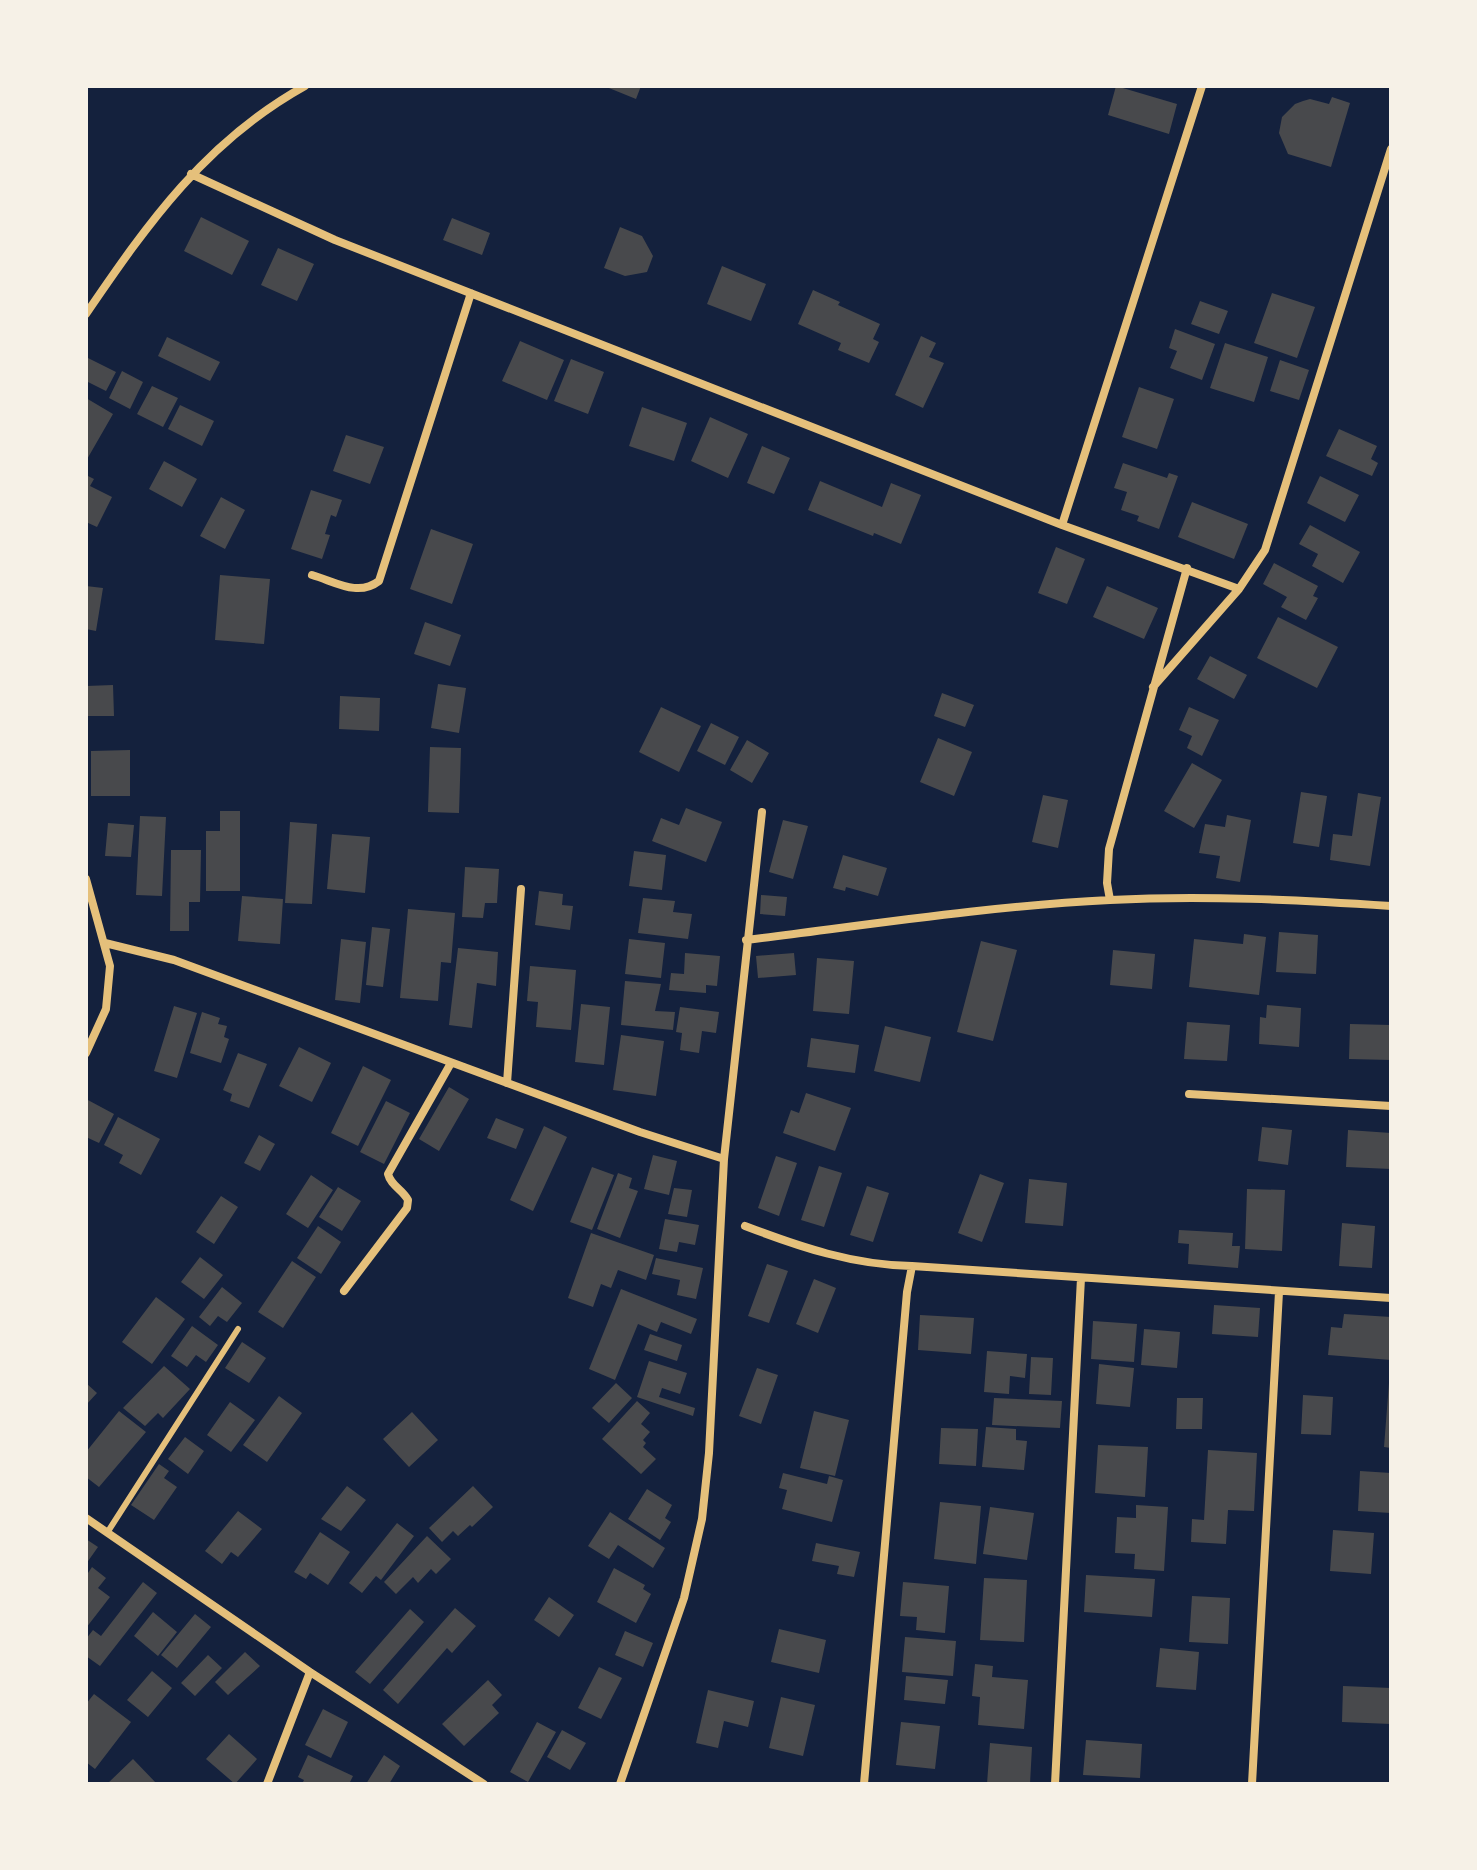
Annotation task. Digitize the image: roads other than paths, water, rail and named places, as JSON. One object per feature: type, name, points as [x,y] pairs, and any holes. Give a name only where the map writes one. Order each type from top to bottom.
[{"type":"street","points":[[86,314],[138,240],[191,174],[250,119],[305,86]]},
{"type":"street","points":[[1062,525],[1202,86]]},
{"type":"street","points":[[1153,687],[1239,589],[1265,550],[1391,149]]},
{"type":"street","points":[[191,174],[335,240],[1062,525],[1239,589]]},
{"type":"street","points":[[312,575],[360,590],[379,581],[471,293]]},
{"type":"street","points":[[1110,900],[1107,883],[1109,849],[1187,568]]},
{"type":"street","points":[[620,1784],[684,1598],[702,1519],[709,1453],[724,1159],[762,812]]},
{"type":"street","points":[[86,879],[110,966],[109,992],[86,1053]]},
{"type":"street","points":[[507,1083],[521,889]]},
{"type":"street","points":[[746,940],[938,916],[1110,900],[1290,899],[1391,906]]},
{"type":"street","points":[[105,943],[174,960],[640,1132],[724,1159]]},
{"type":"street","points":[[86,1028],[96,1031]]},
{"type":"street","points":[[344,1291],[407,1208],[408,1200],[403,1191],[389,1181],[388,1174],[451,1063]]},
{"type":"street","points":[[1189,1094],[1391,1106]]},
{"type":"street","points":[[745,1226],[835,1257],[880,1265],[1391,1298]]},
{"type":"street","points":[[864,1784],[907,1292],[912,1266]]},
{"type":"street","points":[[1055,1784],[1081,1278]]},
{"type":"street","points":[[1252,1784],[1279,1292]]},
{"type":"street","points":[[86,1518],[310,1672],[484,1784]]},
{"type":"street","points":[[267,1784],[310,1672]]},
{"type":"lane","points":[[107,1533],[238,1329]]}]
